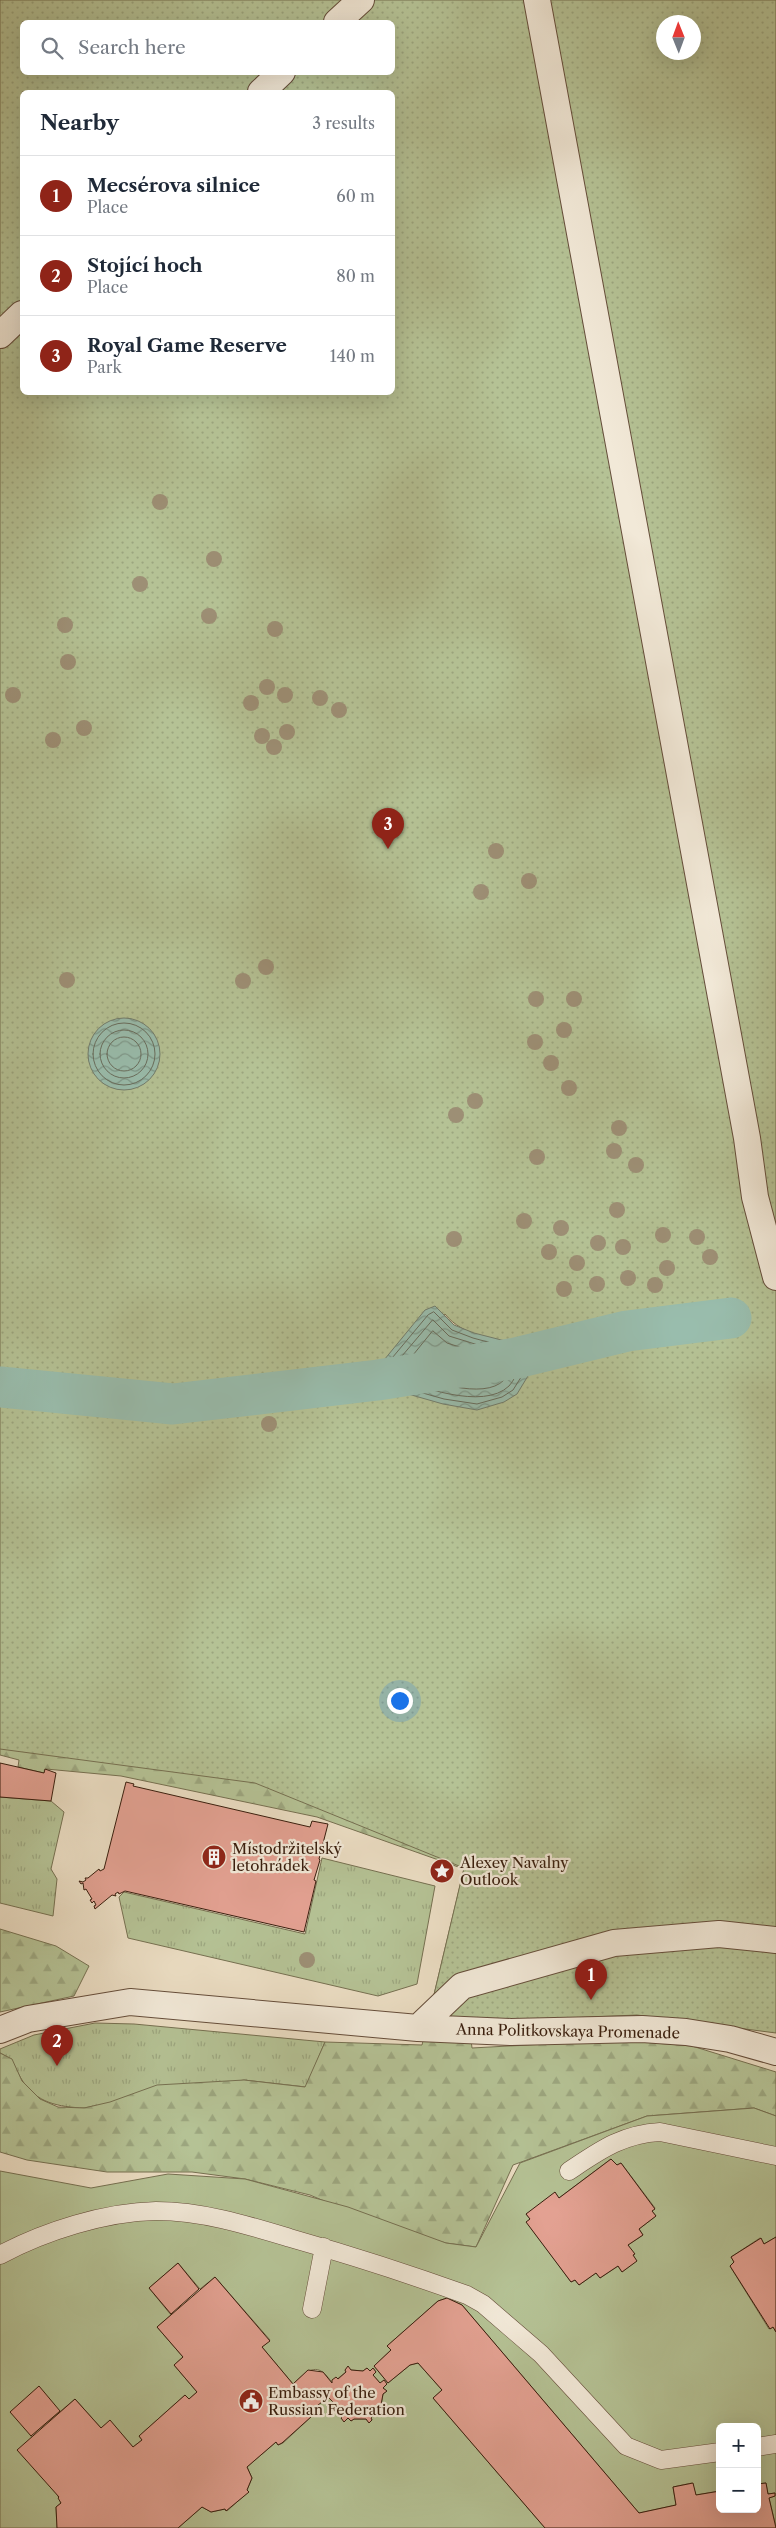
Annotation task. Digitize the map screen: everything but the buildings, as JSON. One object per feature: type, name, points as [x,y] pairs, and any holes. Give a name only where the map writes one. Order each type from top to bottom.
[{"type":"street","points":[[339,20],[361,0]]},
{"type":"street","points":[[538,0],[745,1128],[755,1197],[776,1277]]},
{"type":"street","points":[[263,90],[279,75]]},
{"type":"street","points":[[0,335],[20,316]]},
{"type":"street","points":[[418,2028],[462,1986],[614,1943],[719,1934],[776,1940]]},
{"type":"street","name":"Anna Politkovskaya Promenade","points":[[0,2030],[28,2019],[130,2002],[418,2028],[512,2032],[642,2029],[686,2032],[730,2039],[776,2052]]},
{"type":"lane","points":[[568,2171],[616,2141],[643,2132],[660,2132],[776,2156]]},
{"type":"lane","points":[[0,2255],[59,2230],[105,2218],[156,2211],[205,2215],[324,2248],[453,2290],[482,2304],[540,2354],[626,2446],[662,2460],[716,2453]]},
{"type":"lane","points":[[312,2309],[324,2248]]},
{"type":"lane","points":[[761,2446],[776,2444]]},
{"type":"green space","points":[[0,0],[776,0],[776,2033],[637,2015],[427,2024],[464,1868],[255,1783],[0,1749]],"holes":[[[445,1314],[452,1321],[471,1333],[492,1340],[525,1347],[366,1382],[394,1349]]]},
{"type":"green space","points":[[0,1459],[688,2014],[614,2016],[470,2031],[472,2048],[617,2040],[692,2046],[776,2072],[776,2116],[754,2108],[647,2116],[513,2165],[476,2247],[446,2243],[376,2223],[310,2195],[245,2179],[192,2172],[107,2172],[27,2160],[0,2152],[0,2053],[12,2059],[22,2081],[40,2099],[58,2107],[84,2108],[110,2102],[157,2085],[244,2080],[305,2087],[325,2042],[422,2045],[464,1869],[317,1817],[121,1776],[46,1769],[44,1773],[18,1767],[19,1760],[0,1755]]},
{"type":"green space","points":[[0,1797],[51,1801],[64,1812],[51,1869],[57,1879],[53,1916],[0,1903]]},
{"type":"green space","points":[[322,1858],[435,1886],[417,1984],[378,1996],[128,1938],[119,1897],[124,1892],[305,1934]]},
{"type":"green space","points":[[0,1929],[56,1946],[89,1966],[74,1996],[0,2012]]},
{"type":"green space","points":[[95,2023],[134,2024],[325,2042],[306,2087],[244,2080],[84,2108],[57,2105],[41,2099],[28,2088],[12,2061],[0,2053],[0,2049],[34,2035]]},
{"type":"green space","points":[[754,2108],[776,2116],[776,2237],[764,2244],[760,2238],[731,2257],[734,2262],[730,2266],[769,2329],[773,2327],[776,2332],[776,2527],[769,2498],[775,2496],[775,2493],[768,2494],[766,2483],[761,2484],[761,2423],[716,2423],[716,2492],[696,2495],[692,2483],[673,2487],[676,2505],[639,2513],[462,2305],[447,2298],[438,2301],[387,2346],[391,2350],[374,2366],[388,2383],[410,2365],[418,2363],[442,2390],[433,2398],[545,2528],[178,2528],[202,2507],[211,2512],[225,2509],[227,2511],[248,2492],[247,2490],[252,2478],[247,2467],[276,2442],[278,2445],[283,2443],[312,2416],[312,2410],[328,2397],[334,2403],[330,2405],[333,2409],[337,2406],[344,2415],[341,2418],[344,2421],[348,2418],[351,2421],[354,2419],[366,2419],[369,2423],[379,2410],[381,2412],[385,2409],[381,2405],[383,2394],[387,2391],[383,2388],[387,2384],[384,2381],[380,2383],[373,2375],[376,2372],[373,2368],[370,2371],[367,2368],[363,2371],[351,2370],[348,2367],[345,2370],[346,2372],[332,2383],[322,2372],[313,2370],[304,2374],[293,2384],[262,2347],[270,2340],[215,2277],[200,2289],[178,2263],[149,2288],[171,2315],[157,2327],[183,2357],[174,2365],[197,2392],[189,2399],[185,2395],[139,2436],[142,2440],[133,2447],[110,2421],[101,2428],[75,2399],[31,2436],[61,2503],[56,2507],[57,2528],[0,2528],[0,2171],[91,2188],[168,2174],[245,2179],[348,2207],[446,2243],[476,2247],[520,2163],[647,2116]],"holes":[[[611,2159],[617,2165],[621,2163],[655,2208],[652,2211],[656,2216],[639,2229],[643,2235],[628,2245],[636,2261],[622,2272],[618,2266],[600,2278],[596,2273],[579,2285],[575,2280],[571,2282],[527,2222],[530,2219],[526,2214],[559,2198]]]},
{"type":"water","points":[[124,1018],[144,1024],[154,1034],[160,1054],[154,1074],[144,1084],[124,1090],[104,1084],[94,1074],[88,1054],[94,1034],[104,1024]]},
{"type":"water","points":[[435,1306],[454,1325],[474,1333],[525,1346],[534,1366],[517,1394],[504,1402],[477,1410],[443,1404],[366,1382],[425,1310]]},
{"type":"waterway","points":[[0,1387],[173,1404],[378,1380],[516,1358],[627,1331],[731,1318]]},
{"type":"place","name":"Royal Game Reserve","points":[[388,849]]},
{"type":"place","name":"Místodržitelský letohrádek","points":[[214,1857]]},
{"type":"place","name":"Alexey Navalny Outlook","points":[[442,1871]]},
{"type":"place","name":"Mecsérova silnice","points":[[591,2000]]},
{"type":"place","name":"Stojící hoch","points":[[57,2066]]},
{"type":"place","name":"Embassy of the Russian Federation","points":[[251,2401]]}]
